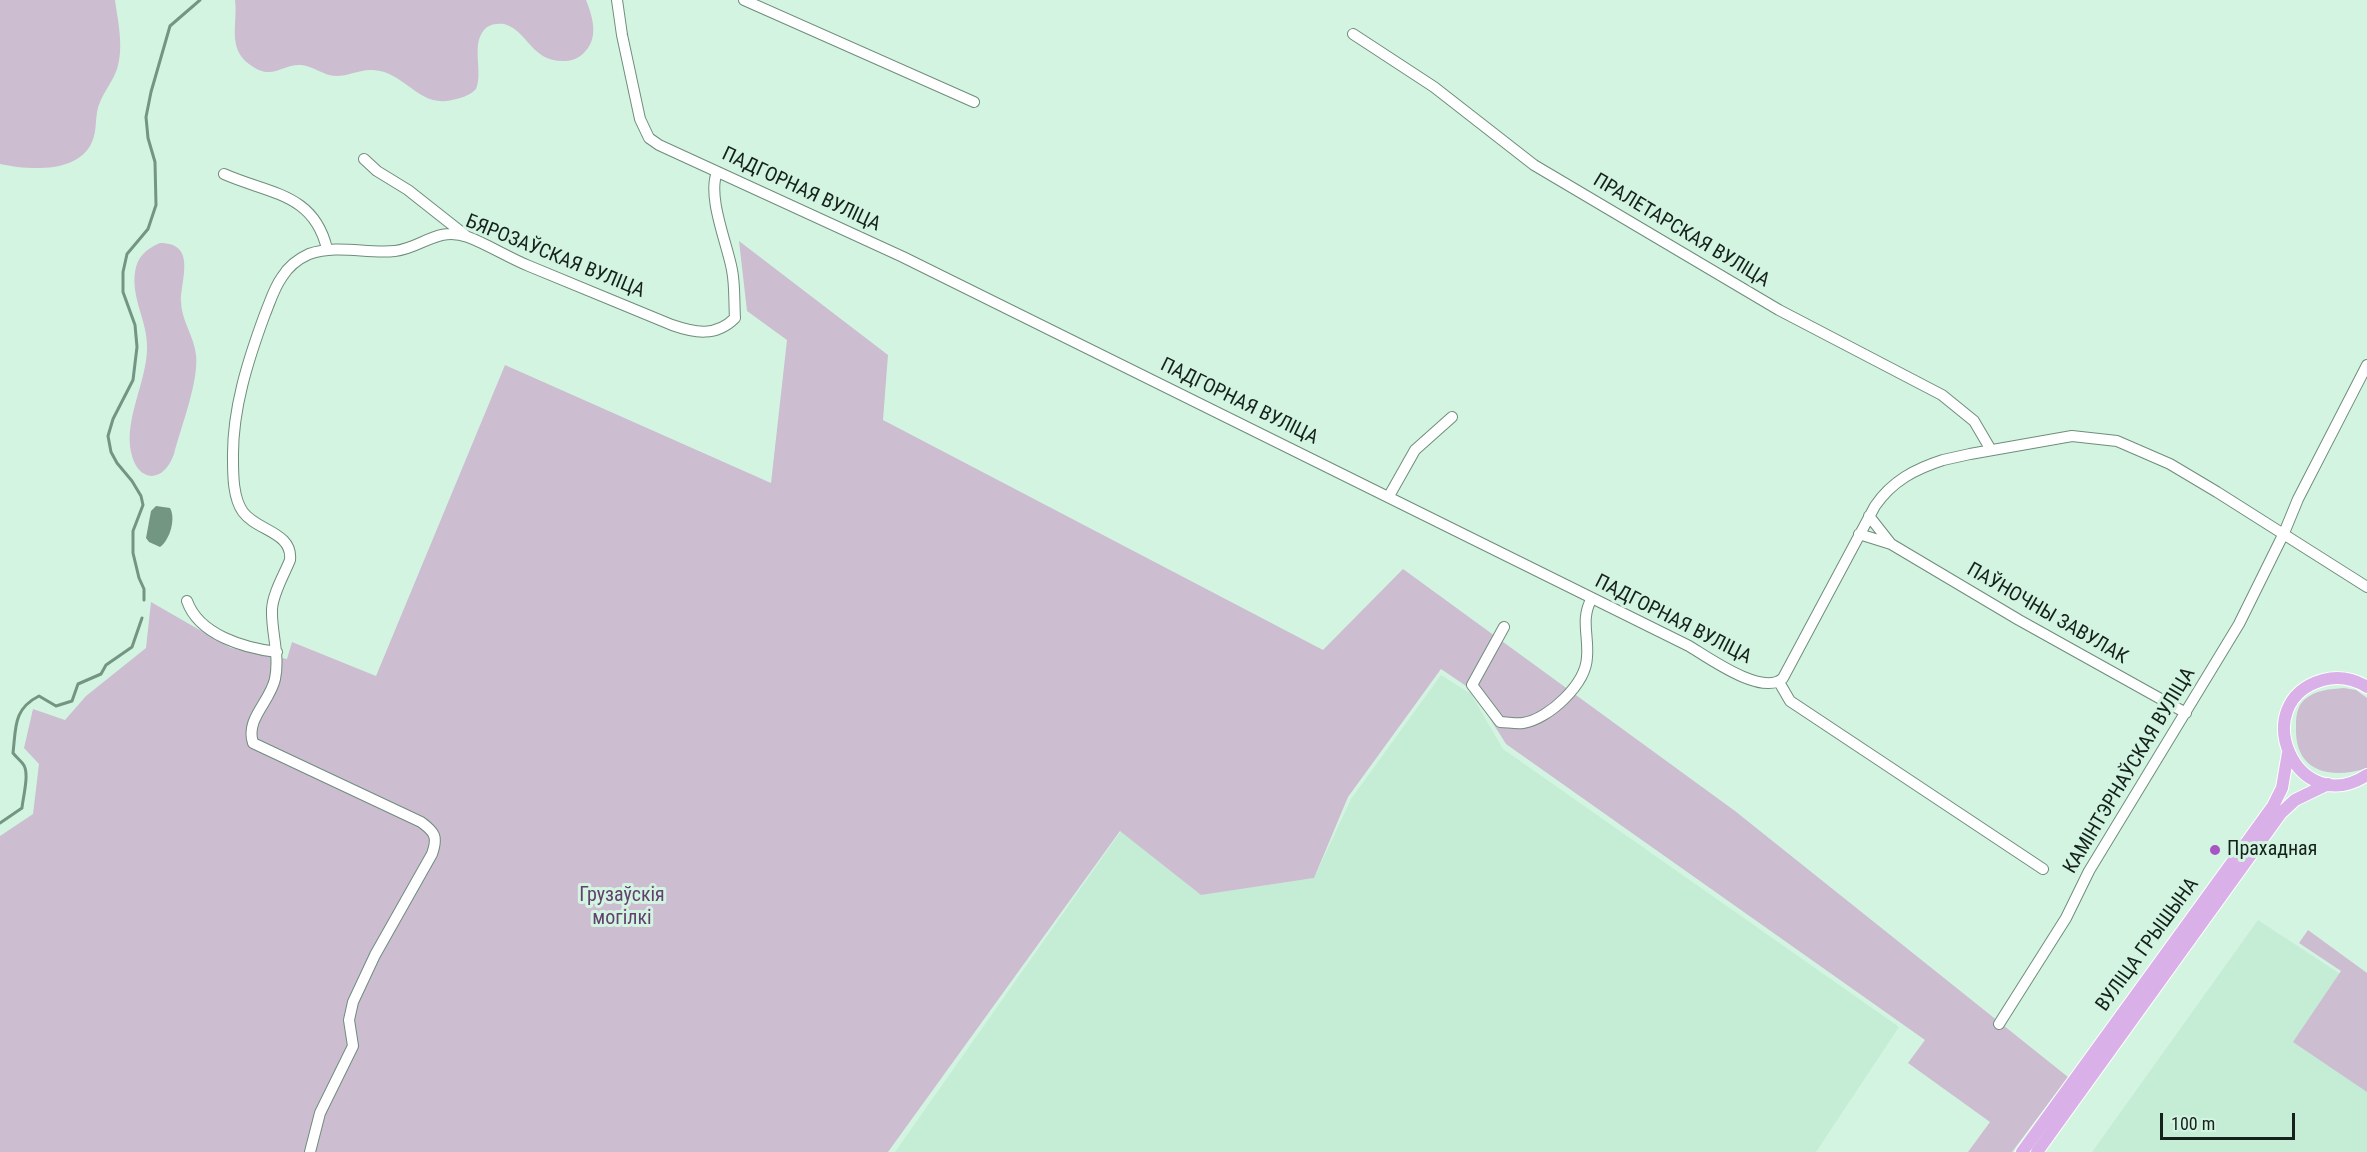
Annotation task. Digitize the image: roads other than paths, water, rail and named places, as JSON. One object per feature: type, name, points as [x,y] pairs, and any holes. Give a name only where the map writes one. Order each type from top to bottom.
[{"type":"main road","name":"ВУЛІЦА ГРЫШЫНА","points":[[2022,1152],[2273,806],[2282,788],[2288,753],[2283,727],[2288,710],[2298,695],[2311,684],[2328,678],[2361,680]]},
{"type":"main road","points":[[2361,680],[2367,687]]},
{"type":"main road","points":[[2288,753],[2304,774],[2328,784],[2361,782],[2367,775]]},
{"type":"main road","name":"ВУЛІЦА ГРЫШЫНА","points":[[2037,1152],[2281,813],[2295,800],[2328,784]]},
{"type":"street","name":"ПАДГОРНАЯ ВУЛІЦА","points":[[617,0],[622,34],[644,130],[649,138],[659,144],[893,252],[1389,496],[1689,646],[1752,681],[1767,685],[1779,682]]},
{"type":"street","points":[[744,0],[974,102]]},
{"type":"street","name":"ПРАЛЕТАРСКАЯ ВУЛІЦА","points":[[1353,34],[1434,87],[1534,165],[1779,310],[1942,395],[1974,421],[1991,450]]},
{"type":"street","points":[[364,159],[468,237]]},
{"type":"street","name":"БЯРОЗАЎСКАЯ ВУЛІЦА","points":[[310,1152],[320,1113],[353,1046],[349,1020],[353,1002],[375,955],[432,854],[436,839],[435,834],[421,822],[253,743],[250,726],[271,695],[276,665],[277,652],[272,606],[291,553],[289,545],[284,540],[255,523],[242,510],[233,474],[235,426],[248,363],[276,286],[282,276],[299,259],[327,249],[388,252],[411,246],[440,234],[468,237],[509,258],[672,325],[698,333],[719,330],[735,318],[733,272],[715,195],[717,172]]},
{"type":"street","points":[[224,174],[298,202],[320,228],[327,249]]},
{"type":"street","name":"КАМІНТЭРНАЎСКАЯ ВУЛІЦА","points":[[1999,1024],[2066,918],[2089,871],[2239,624],[2284,533],[2298,499],[2367,365]]},
{"type":"street","points":[[1389,496],[1415,450],[1452,417]]},
{"type":"street","points":[[2043,870],[1790,701],[1779,682],[1869,516],[1884,494],[1909,474],[1943,460],[2072,436],[2117,441],[2170,464],[2284,533],[2367,587]]},
{"type":"street","name":"ПАЎНОЧНЫ ЗАВУЛАК","points":[[1869,516],[1891,544]]},
{"type":"street","name":"ПАЎНОЧНЫ ЗАВУЛАК","points":[[1861,531],[1891,544],[2019,620],[2186,713]]},
{"type":"street","points":[[1504,627],[1472,685],[1500,722],[1522,723],[1552,710],[1565,699],[1583,673],[1587,660],[1585,610],[1592,598]]},
{"type":"street","points":[[187,601],[191,613],[198,621],[228,639],[246,646],[277,652]]},
{"type":"waterway","points":[[144,600],[144,589],[133,553],[133,531],[143,505],[141,496],[132,481],[111,452],[108,436],[113,419],[133,380],[137,347],[135,325],[123,292],[123,272],[127,254],[148,229],[156,205],[155,162],[148,138],[146,117],[151,92],[170,26],[200,0]]},
{"type":"waterway","points":[[0,823],[22,808],[26,773],[23,764],[13,753],[17,720],[24,707],[39,696],[56,706],[72,701],[78,684],[101,674],[106,665],[132,647],[142,618]]},
{"type":"place","name":"Прахадная","points":[[2215,850]]},
{"type":"park label","name":"Грузаўскія могілкі","points":[[622,908]]}]
